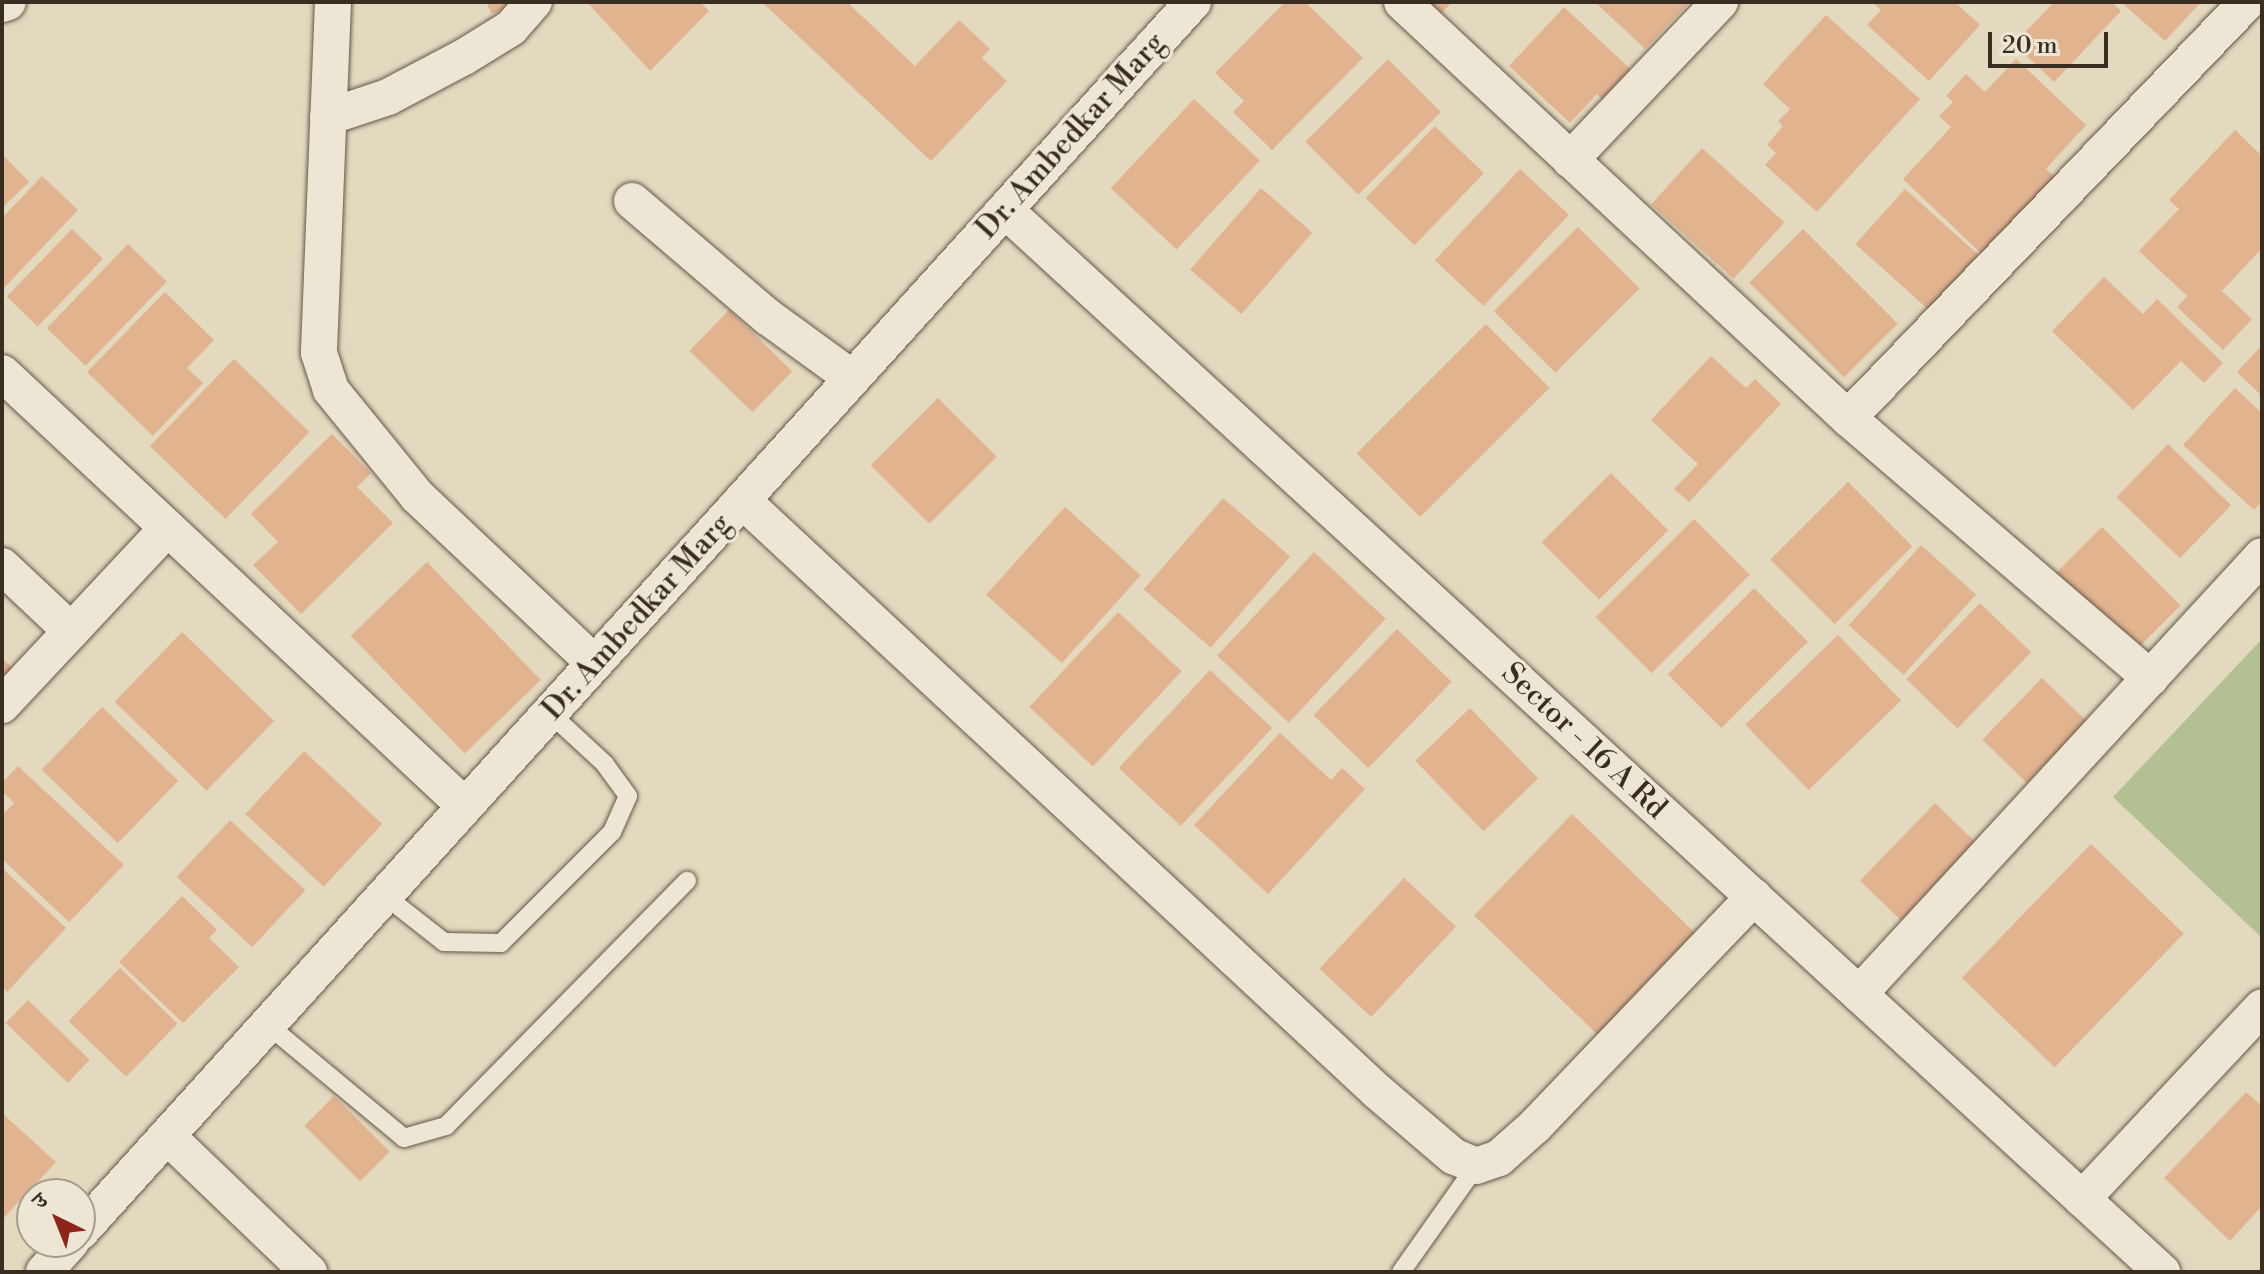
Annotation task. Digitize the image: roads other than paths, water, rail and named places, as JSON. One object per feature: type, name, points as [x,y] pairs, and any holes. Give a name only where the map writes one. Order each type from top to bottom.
[{"type":"street","points":[[2,4],[8,2]]},
{"type":"street","points":[[333,2],[319,353],[331,390],[417,496],[594,663]]},
{"type":"street","points":[[328,117],[388,97],[464,57],[511,28],[534,2]]},
{"type":"street","name":"Dr. Ambedkar Marg","points":[[96,1214],[1193,2]]},
{"type":"street","points":[[1402,2],[1848,418],[2150,678]]},
{"type":"street","points":[[1570,160],[1720,2]]},
{"type":"street","points":[[1848,418],[2247,2]]},
{"type":"street","points":[[632,201],[768,317],[852,378]]},
{"type":"street","name":"Sector - 16 A Rd","points":[[1005,210],[2162,1272]]},
{"type":"street","points":[[2,373],[166,530],[465,806]]},
{"type":"street","points":[[742,500],[1378,1092],[1453,1156],[1476,1166],[1499,1158],[1535,1126],[1754,897]]},
{"type":"street","points":[[2,705],[166,530]]},
{"type":"street","points":[[1859,994],[2262,556]]},
{"type":"street","points":[[2,566],[71,631]]},
{"type":"street","points":[[2082,1199],[2262,1007]]},
{"type":"street","points":[[167,1136],[309,1272]]},
{"type":"lane","points":[[384,895],[444,942],[501,943],[612,832],[628,796],[605,764],[550,713]]},
{"type":"lane","points":[[268,1025],[404,1138],[446,1126],[687,881]]},
{"type":"lane","points":[[1401,1272],[1476,1166]]}]
